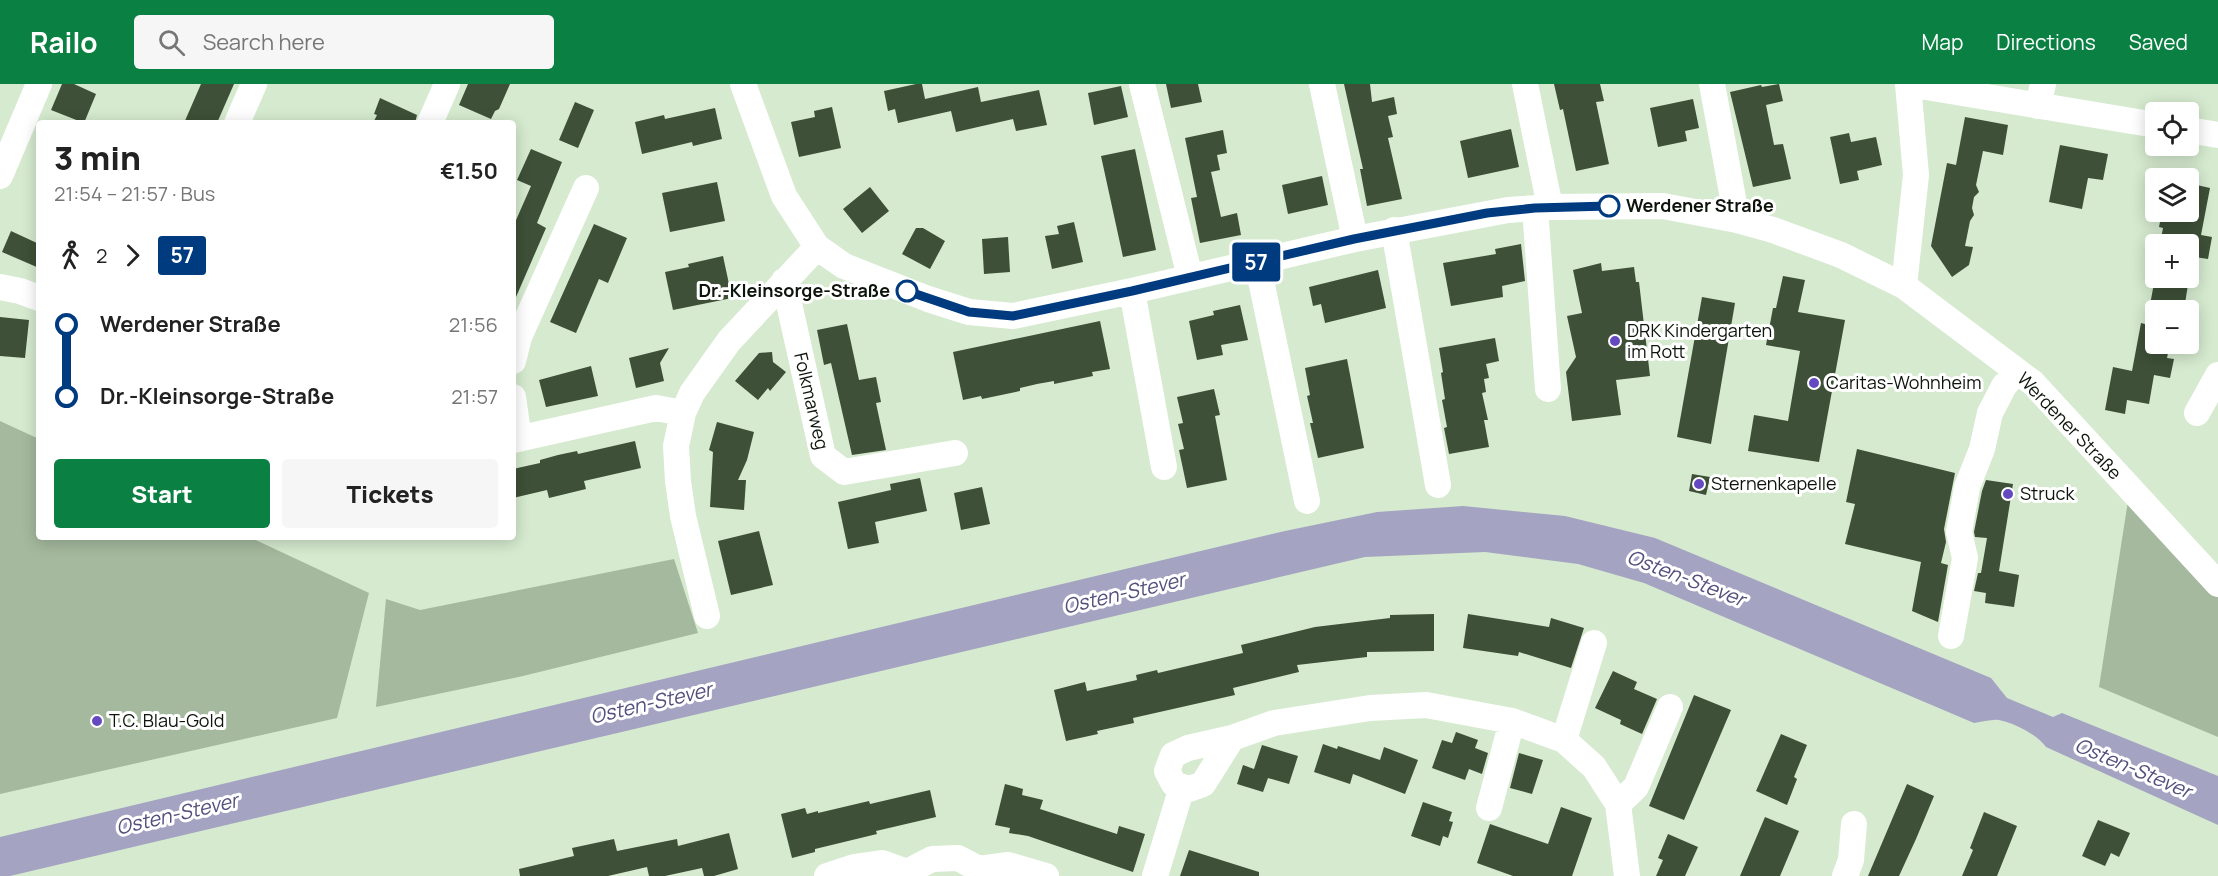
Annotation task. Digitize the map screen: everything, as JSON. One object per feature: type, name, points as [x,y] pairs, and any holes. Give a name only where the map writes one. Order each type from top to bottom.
[{"type":"street","points":[[0,176],[39,84]]},
{"type":"street","points":[[238,120],[254,84]]},
{"type":"street","points":[[431,120],[447,84]]},
{"type":"street","name":"Werdener Straße","points":[[743,84],[784,196],[817,247],[844,266],[928,299],[969,312],[1013,316],[1132,291],[1394,230],[1487,213],[1543,207],[1663,206],[1737,220],[1841,255],[1904,286],[2032,383],[2218,584]]},
{"type":"street","points":[[1142,84],[1190,277]]},
{"type":"street","points":[[1322,84],[1354,239]]},
{"type":"street","points":[[1525,84],[1543,207],[1548,388]]},
{"type":"street","points":[[1712,84],[1737,220]]},
{"type":"street","points":[[1904,286],[1916,175],[1908,84],[2041,95],[2145,122]]},
{"type":"street","points":[[2199,132],[2218,135]]},
{"type":"street","points":[[516,349],[519,337],[586,188]]},
{"type":"street","points":[[1394,230],[1438,485]]},
{"type":"street","points":[[707,616],[682,516],[676,446],[683,412],[692,393],[729,341],[817,247]]},
{"type":"street","points":[[1257,261],[1307,501]]},
{"type":"street","name":"Folkmarweg","points":[[784,281],[823,456],[844,472],[955,453]]},
{"type":"street","points":[[0,287],[36,297]]},
{"type":"street","points":[[1132,291],[1164,467]]},
{"type":"street","points":[[1951,636],[1965,558],[1959,532],[1966,487],[1982,449],[1990,413],[2004,386],[2017,371]]},
{"type":"street","points":[[2197,413],[2218,375]]},
{"type":"street","points":[[516,440],[656,408],[683,412]]},
{"type":"street","points":[[1564,740],[1594,643]]},
{"type":"street","points":[[1232,738],[1203,784],[1189,789],[1174,784],[1167,771],[1173,755],[1188,748],[1232,738],[1274,723],[1370,708],[1426,705],[1512,721],[1564,740],[1594,767],[1618,804],[1628,876]]},
{"type":"street","points":[[1618,804],[1635,787],[1670,707]]},
{"type":"street","points":[[1489,808],[1512,721]]},
{"type":"street","points":[[1155,876],[1182,787]]},
{"type":"street","points":[[1845,876],[1851,860],[1854,824]]},
{"type":"street","points":[[827,876],[854,867],[882,863],[908,874],[932,859],[958,858],[978,873],[1008,865],[1046,876]]},
{"type":"green space","points":[[0,421],[36,438],[36,540],[255,540],[369,593],[337,718],[0,794]]},
{"type":"green space","points":[[2130,488],[2218,583],[2218,737],[2099,687]]},
{"type":"green space","points":[[674,559],[698,633],[523,676],[376,707],[386,599],[420,610]]},
{"type":"water","name":"Osten-Stever","points":[[1463,506],[1565,516],[1655,538],[1991,678],[2007,698],[2053,717],[2062,713],[2218,776],[2218,825],[2046,747],[2032,734],[2012,724],[1996,720],[1974,723],[1644,583],[1578,564],[1485,552],[1365,557],[10,876],[0,876],[0,837],[1285,531],[1377,512]]},
{"type":"building","points":[[62,84],[74,84],[96,94],[85,120],[76,120],[51,110]]},
{"type":"building","points":[[201,84],[234,84],[218,120],[185,120]]},
{"type":"building","points":[[468,84],[510,84],[499,109],[495,111],[491,119],[459,105]]},
{"type":"building","points":[[922,84],[925,99],[978,87],[981,102],[1039,90],[1047,125],[1016,131],[1013,119],[956,132],[951,111],[898,123],[895,109],[888,111],[884,91]]},
{"type":"building","points":[[1166,84],[1198,84],[1202,102],[1171,108]]},
{"type":"building","points":[[1344,84],[1370,84],[1372,102],[1394,97],[1397,114],[1388,116],[1393,137],[1388,138],[1402,199],[1367,206],[1360,169],[1363,169]]},
{"type":"building","points":[[1554,84],[1600,84],[1604,101],[1596,102],[1609,164],[1576,171],[1563,109],[1560,110]]},
{"type":"building","points":[[1779,84],[1783,101],[1766,105],[1774,145],[1783,144],[1791,179],[1753,187],[1730,92],[1761,85],[1762,87]]},
{"type":"building","points":[[1121,86],[1128,117],[1094,125],[1088,93]]},
{"type":"building","points":[[380,98],[417,115],[416,120],[374,120],[377,115],[374,114]]},
{"type":"building","points":[[1693,99],[1699,128],[1685,131],[1687,141],[1658,147],[1650,108]]},
{"type":"building","points":[[575,102],[594,110],[578,148],[559,140]]},
{"type":"building","points":[[832,107],[841,148],[799,157],[791,122],[815,117],[814,111]]},
{"type":"building","points":[[715,108],[722,139],[693,146],[692,142],[642,154],[635,122],[664,115],[665,119]]},
{"type":"building","points":[[1965,117],[2008,125],[2003,155],[1983,151],[1976,185],[1979,192],[1974,197],[1972,208],[1974,215],[1970,221],[1965,246],[1973,247],[1969,265],[1952,277],[1931,246],[1947,163],[1956,165]]},
{"type":"building","points":[[1511,129],[1519,167],[1468,178],[1460,141]]},
{"type":"building","points":[[1223,130],[1227,153],[1217,155],[1220,170],[1211,172],[1221,217],[1237,213],[1241,235],[1200,243],[1191,198],[1197,197],[1185,138]]},
{"type":"building","points":[[1849,133],[1851,142],[1876,137],[1882,165],[1857,171],[1859,180],[1840,184],[1830,137]]},
{"type":"building","points":[[2060,145],[2108,154],[2103,180],[2088,178],[2082,209],[2049,202]]},
{"type":"building","points":[[531,149],[562,162],[537,223],[546,228],[516,297],[516,220],[531,186],[517,180]]},
{"type":"building","points":[[1135,149],[1156,250],[1123,257],[1101,156]]},
{"type":"building","points":[[1322,176],[1328,205],[1288,214],[1282,185]]},
{"type":"building","points":[[717,182],[725,221],[670,232],[662,193]]},
{"type":"building","points":[[2199,186],[2210,188],[2201,235],[2212,237],[2208,259],[2199,258],[2199,234],[2162,234],[2163,228],[2159,227],[2160,222],[2199,222]]},
{"type":"building","points":[[870,187],[889,211],[862,233],[843,209]]},
{"type":"building","points":[[1074,222],[1083,262],[1052,269],[1045,236],[1059,234],[1057,226]]},
{"type":"building","points":[[594,224],[627,238],[608,283],[599,279],[576,333],[550,322]]},
{"type":"building","points":[[916,228],[923,228],[945,241],[930,269],[902,254]]},
{"type":"building","points":[[11,231],[36,243],[36,267],[2,252]]},
{"type":"building","points":[[1008,237],[1010,272],[984,274],[982,239]]},
{"type":"building","points":[[1521,244],[1525,281],[1502,286],[1503,297],[1451,306],[1443,263],[1496,254],[1495,249]]},
{"type":"building","points":[[723,256],[732,298],[673,310],[665,272]]},
{"type":"building","name":"DRK Kindergarten im Rott","points":[[1601,263],[1602,271],[1634,267],[1636,282],[1639,282],[1650,376],[1616,380],[1621,415],[1572,421],[1566,372],[1576,357],[1567,316],[1582,313],[1573,270]]},
{"type":"building","points":[[1378,270],[1386,308],[1325,323],[1321,304],[1313,306],[1309,287]]},
{"type":"building","name":"Caritas-Wohnheim","points":[[1783,276],[1805,280],[1798,312],[1845,320],[1819,462],[1748,451],[1754,415],[1788,421],[1800,351],[1766,345],[1773,308],[1776,308]]},
{"type":"building","points":[[2153,288],[2187,288],[2186,300],[2151,300]]},
{"type":"building","points":[[1702,297],[1735,303],[1711,444],[1677,437]]},
{"type":"building","points":[[1240,305],[1248,340],[1221,345],[1223,355],[1197,360],[1189,321],[1214,315],[1213,311]]},
{"type":"building","points":[[0,317],[29,320],[25,358],[0,356]]},
{"type":"building","points":[[1100,321],[1110,369],[1092,372],[1093,376],[1054,384],[1054,381],[1037,384],[1020,388],[1020,391],[982,399],[981,396],[963,400],[953,352]]},
{"type":"building","points":[[2141,323],[2145,324],[2145,354],[2168,354],[2167,358],[2174,359],[2170,378],[2154,375],[2149,404],[2127,400],[2125,414],[2105,410],[2113,367],[2132,371]]},
{"type":"building","points":[[847,324],[859,380],[876,377],[881,402],[876,403],[886,450],[852,455],[831,363],[824,365],[817,330]]},
{"type":"building","points":[[1495,338],[1499,361],[1486,364],[1489,378],[1484,379],[1486,392],[1482,393],[1488,420],[1484,420],[1489,447],[1449,454],[1444,428],[1447,427],[1442,400],[1445,399],[1439,348]]},
{"type":"building","points":[[669,348],[660,363],[664,381],[636,388],[629,358]]},
{"type":"building","points":[[772,352],[773,362],[786,372],[770,391],[768,388],[758,400],[735,381],[759,353]]},
{"type":"building","points":[[1347,359],[1364,448],[1318,458],[1310,423],[1313,423],[1307,396],[1310,395],[1305,368]]},
{"type":"building","points":[[591,366],[598,396],[546,407],[539,380]]},
{"type":"building","points":[[1214,389],[1220,415],[1215,416],[1227,480],[1187,488],[1179,450],[1184,449],[1178,424],[1183,423],[1177,397]]},
{"type":"building","points":[[717,422],[754,432],[747,460],[738,480],[746,480],[744,510],[710,507],[713,452],[709,450]]},
{"type":"building","points":[[635,441],[641,468],[584,481],[586,489],[549,498],[547,490],[516,497],[516,468],[540,463],[540,460],[558,455],[577,451],[578,454]]},
{"type":"building","points":[[1857,449],[1955,473],[1944,529],[1946,542],[1941,563],[1948,565],[1938,622],[1912,611],[1921,562],[1845,544],[1855,504],[1846,502]]},
{"type":"building","name":"Sternenkapelle","points":[[1692,474],[1710,477],[1706,495],[1689,491]]},
{"type":"building","points":[[920,478],[927,511],[875,522],[879,543],[848,549],[838,502],[891,490],[890,484]]},
{"type":"building","points":[[1986,480],[2013,484],[1999,571],[2019,575],[2014,607],[1985,603],[1986,593],[1974,591],[1978,573],[1981,573],[1987,538],[1975,537],[1974,532]]},
{"type":"building","points":[[982,487],[990,524],[961,530],[954,493]]},
{"type":"building","points":[[759,531],[773,585],[731,595],[718,541]]},
{"type":"building","points":[[1434,614],[1434,651],[1367,652],[1367,657],[1297,665],[1299,672],[1233,688],[1235,695],[1133,718],[1134,723],[1066,741],[1054,690],[1085,682],[1087,691],[1137,680],[1136,675],[1157,670],[1158,673],[1243,653],[1241,645],[1315,627],[1390,618],[1390,615]]},
{"type":"building","points":[[1468,614],[1549,627],[1551,618],[1584,628],[1571,668],[1519,652],[1518,656],[1463,648]]},
{"type":"building","points":[[1613,671],[1637,682],[1634,689],[1657,699],[1642,734],[1620,724],[1621,720],[1595,708]]},
{"type":"building","points":[[1694,695],[1731,710],[1684,820],[1649,806]]},
{"type":"building","points":[[1456,732],[1478,740],[1475,748],[1488,753],[1482,774],[1469,769],[1465,780],[1432,768],[1442,740],[1452,743]]},
{"type":"building","points":[[1781,734],[1807,745],[1794,777],[1797,779],[1787,805],[1756,791]]},
{"type":"building","points":[[1323,744],[1337,749],[1338,746],[1380,760],[1384,747],[1418,760],[1405,794],[1353,774],[1350,784],[1314,772]]},
{"type":"building","points":[[1262,745],[1298,756],[1289,784],[1268,778],[1263,792],[1237,784],[1243,765],[1254,769]]},
{"type":"building","points":[[1519,753],[1543,760],[1532,794],[1510,788]]},
{"type":"building","points":[[1005,784],[1023,789],[1022,795],[1043,800],[1040,809],[1117,834],[1119,826],[1145,834],[1133,872],[1028,836],[1009,833],[1010,828],[995,825]]},
{"type":"building","points":[[1907,784],[1934,796],[1916,839],[1899,876],[1868,876]]},
{"type":"building","points":[[930,790],[936,817],[876,831],[877,834],[815,849],[815,852],[792,858],[781,814],[805,808],[807,814],[818,811],[818,813]]},
{"type":"building","points":[[1423,802],[1452,812],[1449,821],[1453,822],[1448,838],[1443,836],[1440,846],[1411,836]]},
{"type":"building","points":[[1561,807],[1592,818],[1572,876],[1513,876],[1477,863],[1490,824],[1548,844]]},
{"type":"building","points":[[1984,812],[2017,826],[1997,876],[1962,876],[1973,850],[1970,848]]},
{"type":"building","points":[[1765,817],[1799,831],[1780,876],[1740,876]]},
{"type":"building","points":[[2098,820],[2130,833],[2119,857],[2111,853],[2105,866],[2082,856]]},
{"type":"building","points":[[729,833],[738,869],[714,876],[704,876],[702,868],[665,876],[649,876],[647,867],[608,876],[520,876],[519,869],[574,856],[572,848],[614,839],[617,851],[677,839],[678,846]]},
{"type":"building","points":[[1668,834],[1698,847],[1685,876],[1656,876],[1663,860],[1658,858]]},
{"type":"building","points":[[1189,850],[1259,872],[1259,876],[1180,876]]},
{"type":"bus line","name":"57","points":[[907,291],[969,312],[1013,316],[1132,291],[1394,230],[1508,210],[1609,206]]},
{"type":"place","name":"Werdener Straße","points":[[1609,206]]},
{"type":"place","name":"Dr.-Kleinsorge-Straße","points":[[907,291]]},
{"type":"place","name":"DRK Kindergarten im Rott","points":[[1615,341]]},
{"type":"place","name":"Caritas-Wohnheim","points":[[1814,383]]},
{"type":"place","name":"Sternenkapelle","points":[[1699,484]]},
{"type":"place","name":"Struck","points":[[2008,494]]},
{"type":"place","name":"T.C. Blau-Gold","points":[[97,721]]}]
